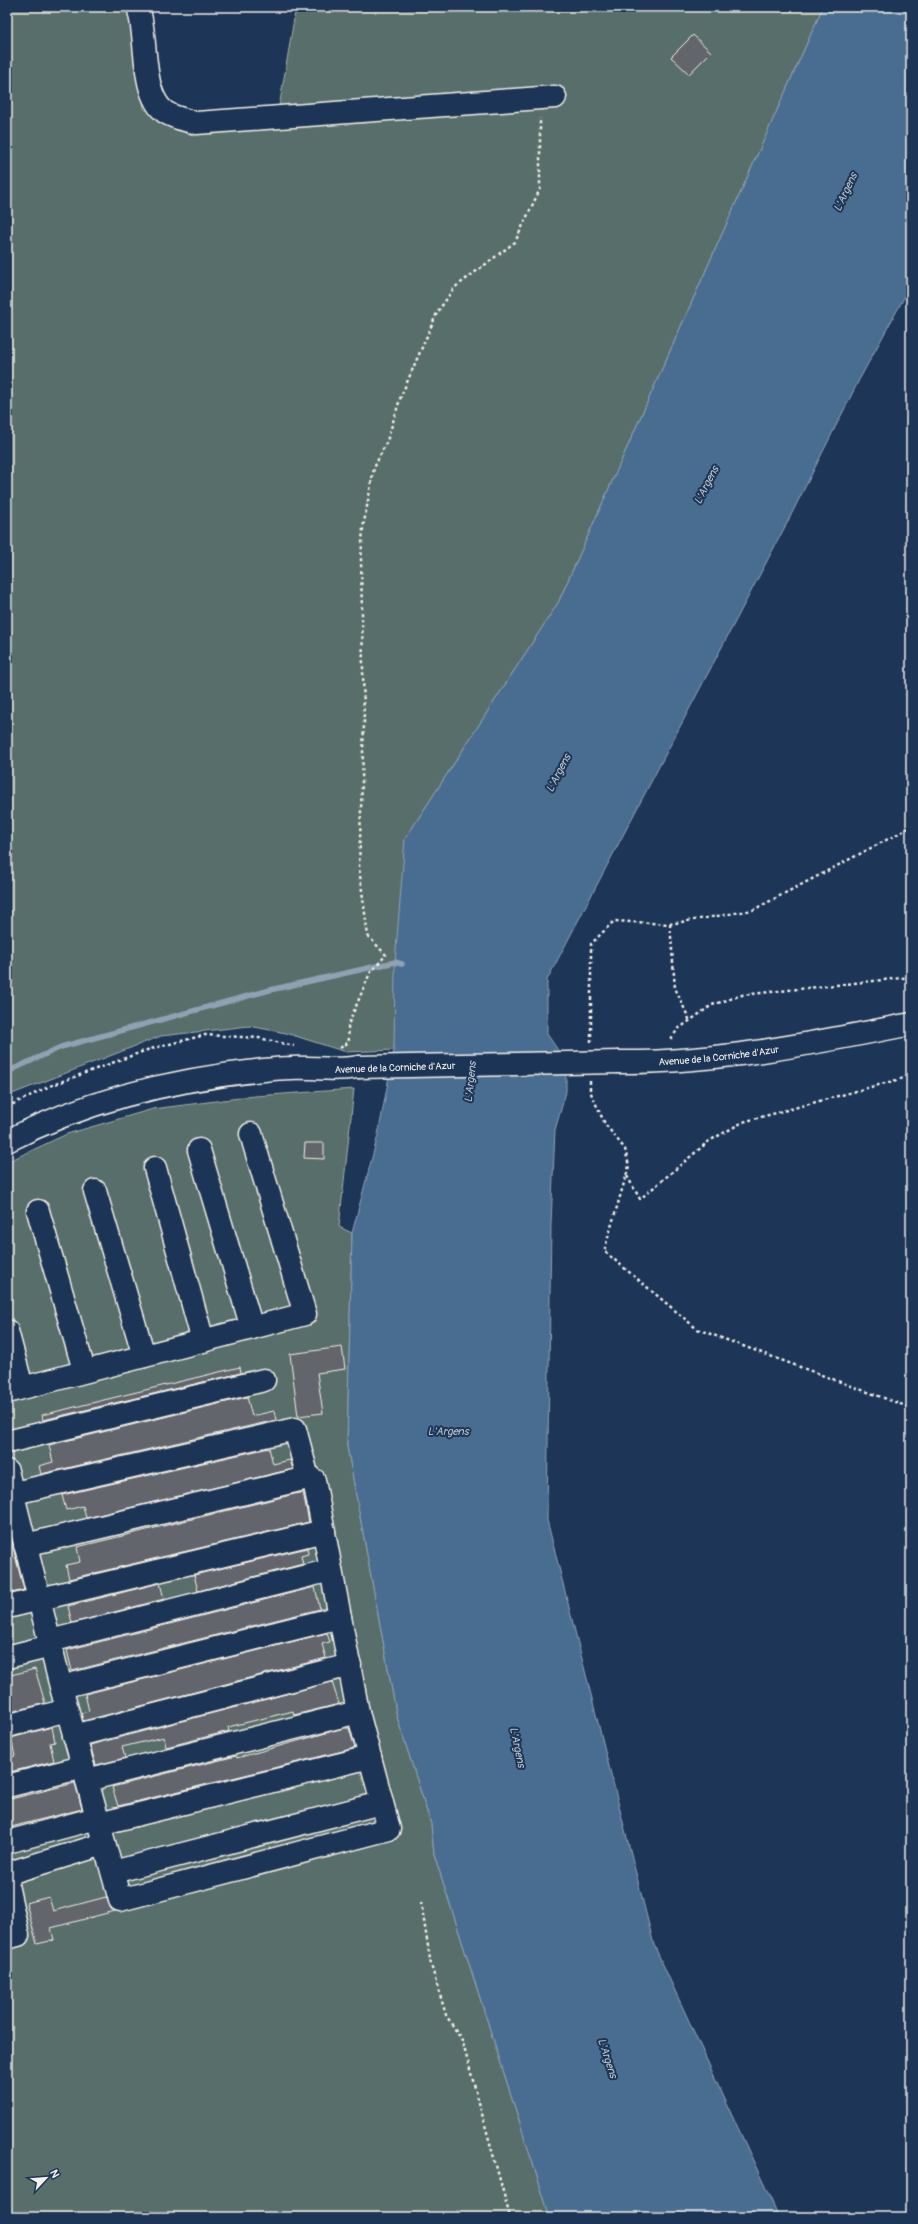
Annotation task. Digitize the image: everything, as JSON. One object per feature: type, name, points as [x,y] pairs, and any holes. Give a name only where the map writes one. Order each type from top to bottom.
[{"type":"main road","points":[[138,7],[143,20],[149,80],[153,100],[164,111],[180,119],[196,123],[555,98]]},
{"type":"main road","name":"Avenue de la Corniche d'Azur","points":[[7,1141],[72,1113],[171,1083],[240,1073],[343,1064],[657,1063],[745,1053],[911,1024]]},
{"type":"main road","points":[[7,1331],[15,1390],[84,1370],[305,1314],[251,1134]]},
{"type":"main road","points":[[199,1150],[252,1328]]},
{"type":"main road","points":[[155,1168],[203,1341]]},
{"type":"main road","points":[[95,1191],[144,1356]]},
{"type":"main road","points":[[38,1211],[84,1370]]},
{"type":"main road","points":[[7,1442],[264,1380]]},
{"type":"main road","points":[[25,1545],[308,1478],[314,1480],[358,1712],[389,1830],[120,1900],[67,1710],[40,1598],[25,1545],[10,1484],[295,1429],[308,1478]]},
{"type":"main road","points":[[7,1607],[324,1531]]},
{"type":"main road","points":[[7,1657],[50,1644],[331,1570]]},
{"type":"main road","points":[[61,1687],[340,1617]]},
{"type":"main road","points":[[74,1736],[350,1665]]},
{"type":"main road","points":[[7,1726],[67,1710]]},
{"type":"main road","points":[[7,1786],[85,1773],[358,1712]]},
{"type":"main road","points":[[7,1842],[100,1829],[370,1757]]},
{"type":"main road","points":[[113,1872],[381,1803]]},
{"type":"main road","points":[[7,1938],[18,1935],[7,1884],[12,1872],[100,1829]]},
{"type":"path","points":[[343,1064],[349,1042],[348,1025],[370,973],[386,955],[368,936],[359,868],[364,723],[361,559],[363,528],[374,468],[387,441],[402,396],[437,313],[454,288],[515,242],[540,189],[540,117],[527,100]]},
{"type":"path","points":[[591,1044],[591,944],[614,921],[670,924],[753,910],[911,828]]},
{"type":"path","points":[[670,924],[675,988],[690,1021]]},
{"type":"path","points":[[657,1063],[678,1029],[712,1005],[742,995],[911,977]]},
{"type":"path","points":[[7,1107],[50,1086],[139,1053],[204,1035],[258,1038],[301,1048]]},
{"type":"path","points":[[590,1075],[590,1091],[605,1124],[625,1149],[629,1166],[604,1251],[697,1329],[911,1408]]},
{"type":"path","points":[[626,1175],[640,1199],[709,1141],[743,1122],[911,1076]]},
{"type":"path","points":[[421,1902],[431,1965],[446,2015],[462,2040],[510,2217]]},
{"type":"green space","points":[[7,7],[132,7],[144,109],[193,131],[276,125],[296,7],[823,7],[558,603],[405,839],[394,1050],[346,1052],[286,1033],[249,1026],[161,1036],[7,1096]]},
{"type":"green space","points":[[354,1089],[339,1227],[352,1233],[347,1446],[397,1717],[431,1824],[434,1854],[550,2217],[7,2217],[7,1162],[67,1134],[153,1109],[255,1096]]},
{"type":"water","name":"L'Argens","points":[[823,7],[911,7],[911,285],[859,380],[788,521],[547,980],[547,1034],[566,1062],[566,1092],[555,1130],[551,1224],[547,1520],[654,1945],[779,2217],[550,2217],[434,1854],[431,1824],[397,1717],[347,1446],[352,1233],[378,1135],[394,1050],[395,962],[405,839],[558,603]]},
{"type":"building","points":[[693,35],[711,52],[689,74],[671,57]]},
{"type":"building","points":[[305,1143],[324,1143],[324,1159],[304,1158]]},
{"type":"building","points":[[342,1347],[345,1369],[317,1373],[323,1413],[298,1416],[290,1354]]},
{"type":"building","points":[[240,1367],[241,1373],[43,1420],[42,1415]]},
{"type":"building","points":[[247,1397],[252,1416],[274,1411],[276,1420],[41,1474],[39,1466],[53,1462],[49,1445]]},
{"type":"building","points":[[269,1448],[273,1464],[290,1460],[293,1469],[86,1518],[83,1506],[66,1510],[62,1495]]},
{"type":"building","points":[[303,1492],[309,1522],[69,1579],[66,1565],[80,1562],[77,1547]]},
{"type":"building","points":[[7,1536],[10,1536],[24,1590],[7,1594]]},
{"type":"building","points":[[307,1548],[308,1554],[301,1556],[303,1564],[198,1591],[194,1575]]},
{"type":"building","points":[[160,1583],[164,1599],[72,1623],[68,1606]]},
{"type":"building","points":[[315,1587],[320,1609],[72,1671],[67,1650]]},
{"type":"building","points":[[327,1633],[330,1642],[322,1644],[326,1658],[83,1721],[81,1713],[89,1711],[85,1694]]},
{"type":"building","points":[[35,1669],[45,1703],[7,1713],[7,1676]]},
{"type":"building","points":[[332,1682],[339,1704],[294,1715],[293,1711],[228,1727],[229,1731],[166,1747],[164,1737],[122,1747],[125,1758],[96,1765],[90,1745]]},
{"type":"building","points":[[52,1727],[55,1742],[50,1743],[54,1761],[10,1772],[7,1758],[15,1756],[11,1738]]},
{"type":"building","points":[[344,1728],[349,1728],[355,1748],[118,1806],[112,1787],[236,1756],[237,1758]]},
{"type":"building","points":[[75,1783],[82,1809],[7,1828],[7,1800]]},
{"type":"building","points":[[49,1897],[53,1911],[106,1897],[111,1909],[115,1911],[51,1928],[54,1940],[37,1944],[26,1903]]},
{"type":"waterway","points":[[7,1072],[61,1047],[270,990],[395,962],[402,964]]}]
